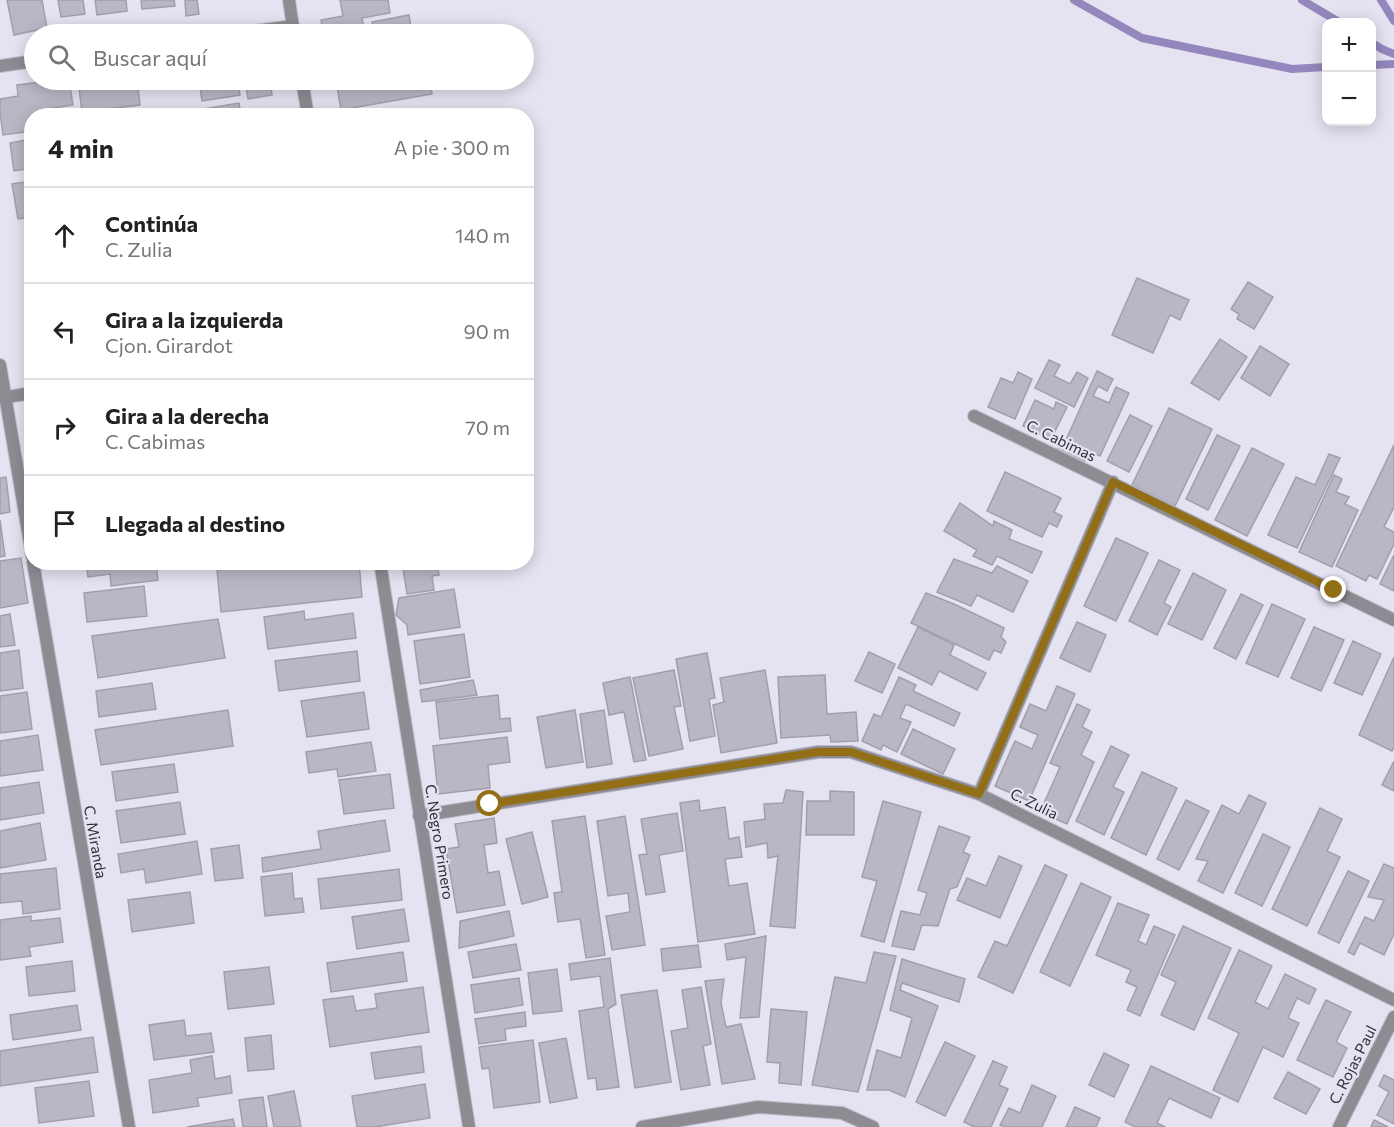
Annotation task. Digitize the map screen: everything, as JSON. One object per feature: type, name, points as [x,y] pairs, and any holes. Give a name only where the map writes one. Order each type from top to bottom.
[{"type":"street","points":[[289,0],[292,24]]},
{"type":"street","points":[[0,66],[24,62]]},
{"type":"street","points":[[304,90],[307,108]]},
{"type":"street","points":[[0,365],[2,397],[24,514]]},
{"type":"street","points":[[2,397],[24,394]]},
{"type":"street","name":"C. Cabimas","points":[[974,416],[1394,620]]},
{"type":"street","points":[[979,794],[1113,482]]},
{"type":"street","name":"C. Miranda","points":[[34,570],[129,1127]]},
{"type":"street","name":"C. Negro Primero","points":[[381,570],[469,1127]]},
{"type":"street","name":"C. Zulia","points":[[419,816],[818,752],[851,752],[979,794],[1394,1000]]},
{"type":"street","name":"C. Rojas Paul","points":[[1339,1127],[1394,1017]]},
{"type":"street","points":[[642,1127],[758,1107],[842,1113],[873,1127]]},
{"type":"building","points":[[7,0],[42,0],[46,24],[24,24],[24,33],[14,35]]},
{"type":"building","points":[[58,0],[83,0],[85,14],[61,17]]},
{"type":"building","points":[[95,0],[126,0],[127,11],[97,15]]},
{"type":"building","points":[[141,0],[174,0],[175,6],[142,9]]},
{"type":"building","points":[[185,0],[197,0],[199,14],[186,16]]},
{"type":"building","points":[[340,0],[388,0],[390,13],[362,18],[363,24],[322,24],[321,20],[343,16]]},
{"type":"building","points":[[409,15],[410,24],[372,24],[372,22]]},
{"type":"building","points":[[24,84],[24,90],[71,90],[73,105],[54,108],[24,108],[24,132],[3,135],[0,99],[18,96],[17,85]]},
{"type":"building","points":[[79,90],[138,90],[140,105],[82,108]]},
{"type":"building","points":[[200,90],[239,90],[240,95],[202,101]]},
{"type":"building","points":[[247,90],[271,90],[272,95],[248,99]]},
{"type":"building","points":[[338,90],[431,90],[432,94],[341,108]]},
{"type":"building","points":[[239,103],[240,108],[209,108]]},
{"type":"building","points":[[24,140],[24,169],[14,171],[10,143]]},
{"type":"building","points":[[24,182],[24,218],[18,219],[12,184]]},
{"type":"building","points":[[1137,278],[1189,300],[1180,320],[1170,315],[1153,353],[1112,335]]},
{"type":"building","points":[[1248,282],[1273,297],[1254,329],[1237,319],[1239,314],[1231,309]]},
{"type":"building","points":[[1220,339],[1247,357],[1219,400],[1191,383]]},
{"type":"building","points":[[1260,346],[1289,364],[1270,396],[1241,378]]},
{"type":"building","points":[[1049,360],[1060,365],[1054,376],[1070,384],[1077,372],[1088,378],[1074,407],[1035,388]]},
{"type":"building","points":[[1097,371],[1113,379],[1107,391],[1098,386],[1093,396],[1109,403],[1116,387],[1129,393],[1100,456],[1089,451],[1084,462],[1057,450],[1062,440],[1065,442]]},
{"type":"building","points":[[1018,372],[1032,379],[1015,419],[988,407],[1001,378],[1013,383]]},
{"type":"building","points":[[1035,400],[1054,409],[1056,402],[1067,407],[1051,439],[1023,426]]},
{"type":"building","points":[[1169,408],[1212,429],[1175,506],[1132,485]]},
{"type":"building","points":[[1130,415],[1152,426],[1129,472],[1107,461]]},
{"type":"building","points":[[1217,435],[1240,446],[1208,510],[1186,499]]},
{"type":"building","points":[[1394,445],[1394,507],[1384,527],[1394,532],[1394,544],[1377,579],[1369,575],[1366,581],[1336,566]]},
{"type":"building","points":[[1252,448],[1284,464],[1247,536],[1215,520]]},
{"type":"building","points":[[1329,454],[1340,458],[1297,548],[1268,535],[1296,477],[1315,485]]},
{"type":"building","points":[[1005,472],[1061,498],[1054,512],[1062,516],[1057,527],[1049,523],[1042,537],[987,511]]},
{"type":"building","points":[[1334,475],[1342,479],[1336,492],[1349,497],[1345,504],[1358,510],[1332,567],[1299,552]]},
{"type":"building","points":[[6,477],[10,512],[0,514],[0,478]]},
{"type":"building","points":[[960,503],[993,526],[994,521],[1012,530],[1009,539],[1042,552],[1032,573],[997,556],[992,565],[973,556],[977,550],[944,531]]},
{"type":"building","points":[[0,520],[5,556],[0,557]]},
{"type":"building","points":[[1116,538],[1148,553],[1116,621],[1084,606]]},
{"type":"building","points":[[1394,555],[1394,591],[1380,584]]},
{"type":"building","points":[[21,558],[28,603],[0,608],[0,561]]},
{"type":"building","points":[[954,559],[992,573],[997,566],[1028,581],[1013,612],[977,595],[971,606],[937,592]]},
{"type":"building","points":[[1159,560],[1180,570],[1164,603],[1171,607],[1157,635],[1129,621]]},
{"type":"building","points":[[87,570],[157,570],[158,580],[111,586],[110,574],[88,577]]},
{"type":"building","points":[[217,570],[360,570],[362,597],[221,612]]},
{"type":"building","points":[[403,570],[438,570],[439,575],[432,576],[434,590],[407,594]]},
{"type":"building","points":[[1193,573],[1226,590],[1202,640],[1168,624]]},
{"type":"building","points":[[144,586],[147,616],[87,622],[84,593]]},
{"type":"building","points":[[454,589],[460,627],[408,635],[407,625],[396,615],[399,598]]},
{"type":"building","points":[[926,593],[1004,628],[1001,637],[1006,642],[1001,653],[994,650],[989,660],[911,623]]},
{"type":"building","points":[[1241,594],[1263,605],[1236,659],[1214,648]]},
{"type":"building","points":[[1272,604],[1305,619],[1278,677],[1246,663]]},
{"type":"building","points":[[304,611],[305,620],[353,613],[356,638],[268,649],[264,617]]},
{"type":"building","points":[[10,614],[15,645],[0,647],[0,616]]},
{"type":"building","points":[[218,619],[225,658],[98,678],[92,636]]},
{"type":"building","points":[[1077,622],[1106,635],[1090,672],[1060,658]]},
{"type":"building","points":[[918,627],[954,645],[950,655],[986,673],[977,690],[939,671],[932,685],[898,668]]},
{"type":"building","points":[[1314,627],[1344,640],[1321,691],[1291,678]]},
{"type":"building","points":[[464,634],[470,677],[420,684],[414,641]]},
{"type":"building","points":[[1353,641],[1381,654],[1362,695],[1334,683]]},
{"type":"building","points":[[19,650],[23,688],[0,691],[0,653]]},
{"type":"building","points":[[357,651],[360,681],[279,691],[275,661]]},
{"type":"building","points":[[869,652],[895,664],[882,693],[855,681]]},
{"type":"building","points":[[707,653],[715,698],[709,699],[715,736],[690,741],[676,659]]},
{"type":"building","points":[[1394,657],[1394,747],[1392,751],[1359,735]]},
{"type":"building","points":[[674,670],[681,706],[674,707],[683,749],[649,756],[633,678]]},
{"type":"building","points":[[765,670],[777,743],[721,753],[713,705],[724,702],[720,678]]},
{"type":"building","points":[[825,675],[827,714],[856,712],[858,741],[831,742],[830,735],[781,738],[778,677]]},
{"type":"building","points":[[630,677],[646,760],[634,762],[624,712],[609,715],[603,683]]},
{"type":"building","points":[[899,677],[916,685],[913,691],[960,713],[954,726],[906,704],[900,718],[911,722],[897,752],[883,745],[881,750],[862,741],[874,714],[881,717]]},
{"type":"building","points":[[473,680],[477,695],[422,702],[420,690]]},
{"type":"building","points":[[152,683],[156,709],[99,717],[96,691]]},
{"type":"building","points":[[1057,686],[1075,694],[1029,801],[995,786],[1015,741],[1032,749],[1038,735],[1020,727],[1030,704],[1046,711]]},
{"type":"building","points":[[27,692],[32,729],[0,733],[0,696]]},
{"type":"building","points":[[364,692],[369,729],[307,737],[301,701]]},
{"type":"building","points":[[498,695],[500,719],[510,718],[511,731],[440,739],[436,702]]},
{"type":"building","points":[[1077,704],[1090,710],[1082,727],[1092,732],[1081,755],[1094,762],[1067,824],[1040,812],[1060,767],[1050,763]]},
{"type":"building","points":[[228,710],[233,746],[101,765],[95,730]]},
{"type":"building","points":[[575,710],[583,762],[546,768],[537,717]]},
{"type":"building","points":[[604,710],[612,764],[587,768],[580,714]]},
{"type":"building","points":[[913,729],[955,749],[943,774],[901,754]]},
{"type":"building","points":[[38,735],[43,770],[0,776],[0,741]]},
{"type":"building","points":[[507,737],[510,762],[488,765],[490,788],[438,794],[433,746]]},
{"type":"building","points":[[371,742],[376,771],[338,777],[337,769],[309,773],[306,752]]},
{"type":"building","points":[[1111,746],[1129,755],[1113,787],[1124,792],[1104,835],[1076,821]]},
{"type":"building","points":[[1394,761],[1394,791],[1382,785]]},
{"type":"building","points":[[174,764],[178,792],[116,801],[112,772]]},
{"type":"building","points":[[1142,772],[1177,788],[1146,855],[1111,838]]},
{"type":"building","points":[[390,774],[394,808],[344,814],[339,780]]},
{"type":"building","points":[[39,782],[44,813],[0,820],[0,788]]},
{"type":"building","points":[[786,790],[803,792],[795,928],[770,926],[778,856],[768,858],[767,843],[746,847],[744,822],[765,819],[764,804],[783,803]]},
{"type":"building","points":[[830,791],[854,792],[854,835],[806,835],[807,801],[830,801]]},
{"type":"building","points":[[1249,795],[1266,803],[1223,893],[1198,881],[1208,861],[1196,859],[1222,805],[1239,814]]},
{"type":"building","points":[[699,800],[700,811],[725,807],[729,839],[739,837],[742,857],[725,859],[729,886],[747,883],[755,934],[698,942],[680,803]]},
{"type":"building","points":[[1186,800],[1209,811],[1179,870],[1157,859]]},
{"type":"building","points":[[883,801],[921,812],[884,942],[861,936],[877,881],[862,877]]},
{"type":"building","points":[[180,802],[185,834],[121,843],[116,811]]},
{"type":"building","points":[[1320,808],[1342,819],[1327,851],[1340,857],[1307,926],[1272,909]]},
{"type":"building","points":[[677,813],[683,851],[659,855],[665,892],[646,895],[639,855],[647,854],[641,819]]},
{"type":"building","points":[[585,816],[605,955],[586,958],[580,919],[558,922],[554,893],[562,892],[552,821]]},
{"type":"building","points":[[625,816],[645,945],[612,950],[606,916],[630,912],[628,893],[608,896],[597,821]]},
{"type":"building","points":[[494,818],[497,843],[484,845],[488,873],[499,871],[505,905],[457,913],[446,849],[459,847],[455,824]]},
{"type":"building","points":[[385,820],[390,851],[263,872],[262,858],[321,849],[318,831]]},
{"type":"building","points":[[40,823],[46,860],[0,868],[0,831]]},
{"type":"building","points":[[939,826],[970,837],[963,852],[970,855],[957,887],[950,889],[938,926],[922,925],[914,950],[892,946],[901,911],[920,915],[927,893],[918,890]]},
{"type":"building","points":[[532,832],[548,897],[522,904],[506,839]]},
{"type":"building","points":[[1263,834],[1290,847],[1262,906],[1235,893]]},
{"type":"building","points":[[197,841],[202,874],[146,883],[144,869],[121,873],[118,854]]},
{"type":"building","points":[[239,845],[243,878],[215,881],[211,849]]},
{"type":"building","points":[[999,856],[1022,866],[1000,918],[957,900],[967,878],[986,886]]},
{"type":"building","points":[[1384,864],[1394,868],[1394,934],[1384,955],[1360,943],[1354,955],[1348,952],[1365,917],[1374,921],[1384,900],[1368,897]]},
{"type":"building","points":[[1045,865],[1067,875],[1013,993],[978,977],[995,941],[1007,946]]},
{"type":"building","points":[[56,868],[60,909],[23,914],[22,901],[0,903],[0,874]]},
{"type":"building","points":[[399,869],[402,900],[321,909],[318,879]]},
{"type":"building","points":[[1348,871],[1369,881],[1339,943],[1318,933]]},
{"type":"building","points":[[292,873],[294,899],[302,898],[304,912],[265,916],[261,877]]},
{"type":"building","points":[[1081,883],[1111,897],[1070,986],[1040,972]]},
{"type":"building","points":[[190,892],[194,923],[132,932],[128,900]]},
{"type":"building","points":[[1118,903],[1149,915],[1138,941],[1146,945],[1154,926],[1175,935],[1140,1016],[1127,1010],[1137,987],[1126,982],[1131,970],[1096,955]]},
{"type":"building","points":[[404,909],[409,941],[357,949],[352,917]]},
{"type":"building","points":[[509,911],[514,936],[459,948],[460,921]]},
{"type":"building","points":[[31,916],[31,921],[60,918],[63,942],[29,947],[31,956],[0,960],[0,920]]},
{"type":"building","points":[[1183,926],[1231,948],[1194,1030],[1161,1015],[1176,982],[1161,975]]},
{"type":"building","points":[[766,936],[759,1017],[740,1018],[746,957],[727,960],[725,944]]},
{"type":"building","points":[[516,944],[521,970],[473,978],[468,952]]},
{"type":"building","points":[[698,945],[701,967],[663,971],[661,949]]},
{"type":"building","points":[[1239,950],[1272,966],[1255,1002],[1268,1009],[1285,974],[1316,989],[1309,1004],[1297,998],[1288,1018],[1299,1023],[1283,1057],[1263,1047],[1238,1102],[1213,1090],[1239,1033],[1208,1018]]},
{"type":"building","points":[[403,952],[407,981],[331,992],[327,963]]},
{"type":"building","points":[[874,952],[896,956],[858,1092],[812,1085],[835,977],[866,983]]},
{"type":"building","points":[[610,958],[616,1004],[608,1009],[619,1087],[597,1090],[596,1078],[588,1079],[579,1011],[604,1007],[600,976],[571,980],[569,964]]},
{"type":"building","points":[[902,959],[965,979],[959,1002],[902,983],[900,990],[938,1006],[905,1097],[889,1090],[867,1090],[877,1050],[901,1058],[912,1018],[890,1010]]},
{"type":"building","points":[[72,961],[75,991],[29,996],[26,967]]},
{"type":"building","points":[[269,967],[274,1004],[228,1009],[224,972]]},
{"type":"building","points":[[557,969],[562,1011],[533,1014],[528,973]]},
{"type":"building","points":[[519,978],[523,1005],[475,1013],[471,985]]},
{"type":"building","points":[[724,979],[721,1003],[726,1027],[741,1024],[755,1079],[722,1084],[705,981]]},
{"type":"building","points":[[423,987],[429,1032],[330,1047],[323,1000],[353,996],[356,1011],[377,1008],[375,994]]},
{"type":"building","points":[[701,987],[711,1044],[703,1046],[710,1085],[681,1090],[671,1031],[688,1028],[682,990]]},
{"type":"building","points":[[657,990],[671,1082],[635,1088],[621,995]]},
{"type":"building","points":[[1326,1000],[1351,1012],[1336,1042],[1347,1048],[1333,1077],[1297,1060]]},
{"type":"building","points":[[77,1005],[81,1030],[13,1040],[10,1015]]},
{"type":"building","points":[[771,1009],[807,1012],[801,1085],[779,1083],[780,1063],[767,1062]]},
{"type":"building","points":[[525,1012],[526,1026],[505,1029],[506,1040],[479,1044],[475,1019]]},
{"type":"building","points":[[184,1020],[186,1036],[211,1033],[214,1052],[154,1060],[149,1025]]},
{"type":"building","points":[[271,1035],[274,1069],[248,1071],[245,1038]]},
{"type":"building","points":[[93,1037],[98,1072],[0,1086],[0,1051]]},
{"type":"building","points":[[566,1038],[577,1098],[550,1103],[539,1043]]},
{"type":"building","points":[[533,1040],[540,1102],[494,1108],[489,1068],[482,1069],[479,1047]]},
{"type":"building","points":[[945,1042],[975,1056],[945,1116],[916,1102]]},
{"type":"building","points":[[421,1046],[424,1072],[375,1079],[371,1053]]},
{"type":"building","points":[[1104,1053],[1129,1065],[1114,1097],[1089,1085]]},
{"type":"building","points":[[212,1056],[215,1079],[230,1076],[232,1093],[197,1098],[199,1106],[153,1113],[149,1080],[192,1073],[190,1060]]},
{"type":"building","points":[[993,1061],[1007,1067],[999,1085],[1008,1089],[991,1127],[974,1127],[964,1122]]},
{"type":"building","points":[[1151,1066],[1220,1098],[1211,1118],[1169,1098],[1157,1123],[1165,1127],[1135,1127],[1125,1122]]},
{"type":"building","points":[[1288,1072],[1320,1089],[1306,1114],[1274,1098]]},
{"type":"building","points":[[1384,1075],[1394,1080],[1394,1124],[1377,1115],[1389,1092],[1379,1086]]},
{"type":"building","points":[[89,1081],[94,1116],[39,1123],[35,1088]]},
{"type":"building","points":[[425,1084],[430,1118],[375,1127],[357,1127],[352,1096]]},
{"type":"building","points":[[1032,1085],[1056,1096],[1042,1127],[1000,1125],[1009,1108],[1020,1113]]},
{"type":"building","points":[[294,1091],[301,1127],[274,1127],[268,1096]]},
{"type":"building","points":[[263,1097],[267,1127],[243,1127],[239,1100]]},
{"type":"building","points":[[1075,1107],[1100,1118],[1096,1127],[1066,1127]]},
{"type":"building","points":[[233,1119],[235,1127],[187,1127]]},
{"type":"building","points":[[1374,1120],[1388,1127],[1371,1127]]},
{"type":"waterway","points":[[1074,0],[1142,38],[1292,69],[1322,67]]},
{"type":"waterway","points":[[1302,0],[1332,18]]},
{"type":"waterway","points":[[1381,0],[1394,21]]},
{"type":"waterway","points":[[1376,45],[1394,54]]},
{"type":"waterway","points":[[1376,65],[1394,64]]},
{"type":"route","points":[[490,804],[818,752],[851,752],[979,794],[1113,482],[1334,590]]}]
